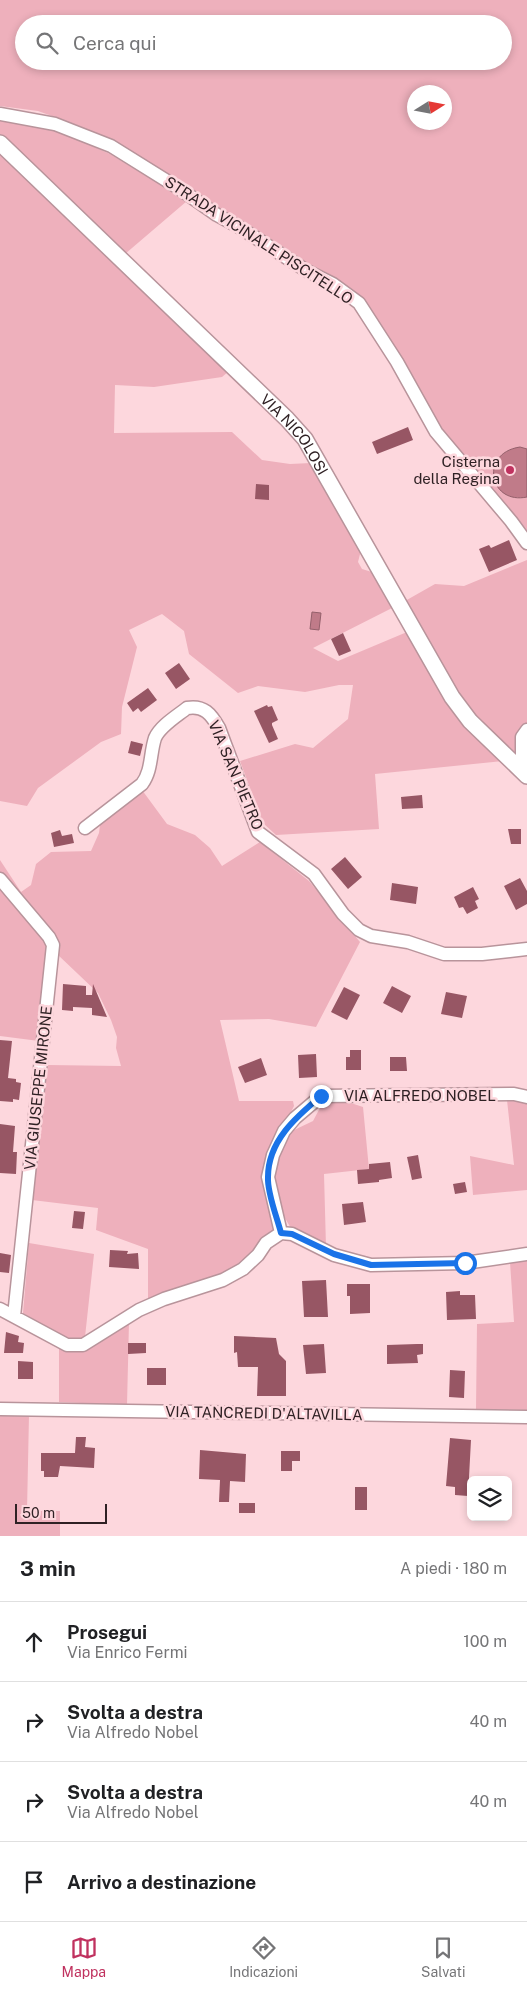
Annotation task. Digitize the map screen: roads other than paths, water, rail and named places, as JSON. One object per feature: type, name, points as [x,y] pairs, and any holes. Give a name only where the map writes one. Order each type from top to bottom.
[{"type":"main road","name":"VIA NICOLOSI","points":[[0,143],[280,412],[305,439],[452,696],[470,721],[525,774]]},
{"type":"street","name":"STRADA VICINALE PISCITELLO","points":[[0,114],[56,124],[110,146],[307,271],[333,284],[359,303],[397,362],[436,432],[527,543]]},
{"type":"street","name":"VIA SAN PIETRO","points":[[85,828],[142,784],[147,778],[155,738],[161,729],[187,708],[203,708],[212,716],[219,728],[258,832],[314,874],[343,914],[359,930],[371,936],[408,942],[444,954],[482,954],[527,949]]},
{"type":"street","points":[[525,774],[522,737],[527,730]]},
{"type":"street","name":"VIA GIUSEPPE MIRONE","points":[[0,879],[49,937],[53,945],[14,1316]]},
{"type":"street","name":"VIA ALFREDO NOBEL","points":[[281,1233],[268,1177],[272,1155],[284,1131],[294,1118],[321,1096],[514,1094],[527,1097]]},
{"type":"street","points":[[0,1309],[67,1345],[83,1345],[139,1310],[171,1296],[223,1280],[243,1269],[266,1243],[281,1233],[292,1234],[334,1254],[371,1265],[465,1263],[527,1254]]},
{"type":"street","name":"VIA TANCREDI D'ALTAVILLA","points":[[0,1409],[527,1417]]},
{"type":"place","name":"Cisterna della Regina","points":[[510,470]]}]
